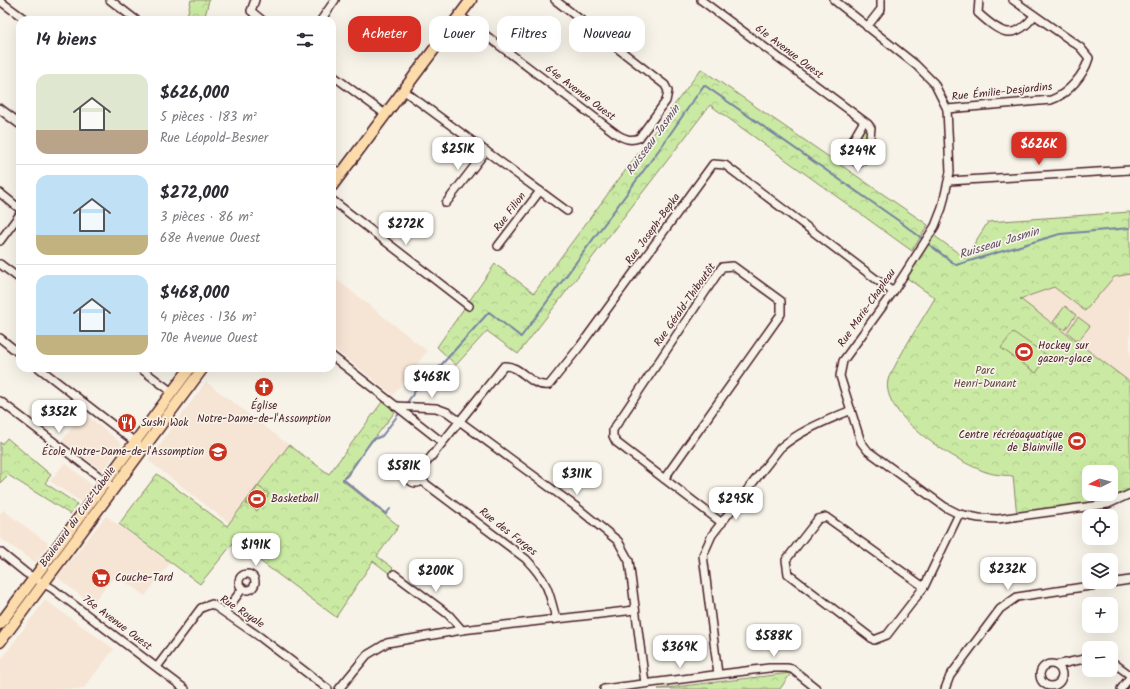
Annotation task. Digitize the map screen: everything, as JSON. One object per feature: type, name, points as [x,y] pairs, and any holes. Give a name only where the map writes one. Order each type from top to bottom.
[{"type":"main road","points":[[336,181],[470,0]]},
{"type":"main road","name":"Boulevard du Curé-Labelle","points":[[0,624],[187,372]]},
{"type":"main road","name":"Boulevard du Curé-Labelle","points":[[0,642],[200,372]]},
{"type":"street","points":[[110,0],[131,16]]},
{"type":"street","points":[[255,0],[251,11],[257,16]]},
{"type":"street","points":[[324,16],[335,0]]},
{"type":"street","name":"64e Avenue Ouest","points":[[460,12],[618,135],[625,139],[633,140],[639,138],[666,101],[668,91],[664,85],[555,0]]},
{"type":"street","name":"61e Avenue Ouest","points":[[701,0],[864,121]]},
{"type":"street","name":"Rue Marie-Chapleau","points":[[834,0],[916,65],[934,84],[947,109],[950,172],[942,208],[935,226],[893,292],[843,360],[840,376],[862,442],[868,451],[944,507],[959,514],[979,518],[1017,516],[1108,504],[1130,494]]},
{"type":"street","points":[[840,6],[845,0]]},
{"type":"street","points":[[867,26],[881,9],[881,0]]},
{"type":"street","points":[[979,0],[978,13],[994,27],[1007,32],[1024,28],[1034,16]]},
{"type":"street","name":"Rue Émilie-Desjardins","points":[[947,109],[1051,100],[1062,96],[1086,68],[1089,58],[1080,47],[1013,0]]},
{"type":"street","points":[[0,1],[21,16]]},
{"type":"street","points":[[336,78],[385,114]]},
{"type":"street","points":[[403,90],[567,211]]},
{"type":"street","points":[[0,109],[16,121]]},
{"type":"street","points":[[864,121],[871,128],[868,155],[863,162],[859,163],[847,157],[846,152],[864,121]]},
{"type":"street","points":[[446,202],[486,151]]},
{"type":"street","name":"Rue Joseph-Bepka","points":[[459,420],[504,366],[511,366],[538,385],[549,385],[581,345],[713,164],[725,165],[893,292]]},
{"type":"street","points":[[949,181],[1130,170]]},
{"type":"street","points":[[336,171],[341,174]]},
{"type":"street","name":"Rue Filion","points":[[498,246],[540,191]]},
{"type":"street","points":[[0,193],[16,206]]},
{"type":"street","points":[[336,203],[469,306]]},
{"type":"street","points":[[0,241],[16,219]]},
{"type":"street","points":[[0,264],[16,276]]},
{"type":"street","name":"Rue Gérald-Thiboutôt","points":[[664,479],[781,314],[781,301],[733,266],[722,267],[613,430],[613,436],[616,442],[664,479],[722,523]]},
{"type":"street","points":[[0,338],[16,351]]},
{"type":"street","points":[[336,359],[442,442]]},
{"type":"street","points":[[44,372],[144,448]]},
{"type":"street","points":[[145,372],[172,392]]},
{"type":"street","points":[[0,401],[114,488]]},
{"type":"street","points":[[395,406],[436,408],[447,412],[575,506],[618,541],[628,560],[645,683]]},
{"type":"street","points":[[718,674],[703,555],[712,535],[780,448],[792,438],[851,410]]},
{"type":"street","points":[[422,468],[459,420]]},
{"type":"street","points":[[413,466],[422,468],[424,476],[422,481],[412,482],[408,476],[408,470],[413,466]]},
{"type":"street","name":"Rue des Forges","points":[[422,481],[526,558],[540,573],[549,588],[556,619]]},
{"type":"street","points":[[924,587],[826,517],[818,519],[786,560],[788,574],[874,640],[887,635],[924,587],[959,514]]},
{"type":"street","name":"76e Avenue Ouest","points":[[0,552],[185,689]]},
{"type":"street","points":[[394,574],[450,615],[462,630]]},
{"type":"street","points":[[945,689],[950,676],[1000,609],[1017,597],[1130,580]]},
{"type":"street","points":[[225,612],[243,588]]},
{"type":"street","name":"Rue Royale","points":[[157,667],[201,608],[212,604],[225,612],[328,689]]},
{"type":"street","points":[[340,689],[367,656],[376,648],[387,643],[462,630],[635,610]]},
{"type":"street","points":[[1056,665],[1082,659]]},
{"type":"street","points":[[1118,667],[1130,676],[1121,689]]},
{"type":"street","points":[[604,689],[769,668],[787,668],[792,669],[817,689]]},
{"type":"shaded area","points":[[1130,263],[1130,382],[1020,299],[1054,287],[1085,311],[1114,277]]},
{"type":"shaded area","points":[[336,279],[427,351],[393,395],[336,350]]},
{"type":"shaded area","name":"École Notre-Dame-de-l'Assomption","points":[[206,382],[289,445],[229,523],[148,460]]},
{"type":"shaded area","points":[[83,412],[122,444],[103,471],[62,441]]},
{"type":"shaded area","points":[[65,463],[93,486],[81,502],[50,481]]},
{"type":"shaded area","points":[[3,510],[49,544],[35,562],[0,538],[0,514]]},
{"type":"shaded area","points":[[106,516],[170,563],[145,596],[116,575],[91,604],[57,577]]},
{"type":"shaded area","points":[[45,600],[114,649],[83,689],[0,689],[0,661]]},
{"type":"green space","points":[[191,0],[209,0],[205,16],[187,16]]},
{"type":"green space","points":[[701,69],[928,225],[912,251],[710,105],[518,354],[487,331],[456,365],[437,347],[495,264],[534,293]]},
{"type":"green space","points":[[863,129],[867,131],[862,158],[859,159],[849,155],[850,148]]},
{"type":"green space","name":"Parc Henri-Dunant","points":[[1130,212],[1130,274],[1114,277],[1085,311],[1054,287],[1020,299],[1130,382],[1130,493],[1118,500],[1118,465],[1082,465],[1082,501],[1115,501],[1110,504],[1017,516],[1013,476],[986,472],[957,458],[923,436],[896,408],[889,394],[889,376],[935,298],[904,276],[932,234],[965,258],[988,222]]},
{"type":"green space","points":[[1065,306],[1076,315],[1065,330],[1053,322]]},
{"type":"green space","points":[[1078,317],[1090,326],[1078,341],[1067,332]]},
{"type":"green space","name":"Hockey sur gazon-glace","points":[[1013,332],[1048,356],[1036,373],[1001,348]]},
{"type":"green space","points":[[385,398],[398,408],[342,480],[399,526],[377,556],[393,568],[389,573],[373,561],[336,617],[234,542],[200,584],[119,524],[157,474],[227,526],[289,445],[329,474]]},
{"type":"green space","points":[[7,438],[51,475],[45,483],[77,504],[70,514],[8,475],[0,483],[0,442],[2,444]]},
{"type":"green space","name":"Basketball","points":[[258,486],[269,494],[257,511],[246,504]]},
{"type":"green space","points":[[791,673],[780,689],[658,689]]},
{"type":"waterway","name":"Ruisseau Jasmin","points":[[406,404],[416,390],[424,384],[489,312],[521,337],[661,147],[704,85],[924,240]]},
{"type":"waterway","name":"Ruisseau Jasmin","points":[[927,243],[956,265],[1060,234],[1130,228]]},
{"type":"waterway","name":"Ruisseau Jasmin","points":[[390,509],[386,514],[343,479],[347,476],[372,440],[382,436],[401,411]]},
{"type":"place","name":"Hockey sur gazon-glace","points":[[1024,352]]},
{"type":"place","name":"Église Notre-Dame-de-l'Assomption","points":[[264,387]]},
{"type":"place","name":"Sushi Wok","points":[[127,423]]},
{"type":"place","name":"Centre récréoaquatique de Blainville","points":[[1077,441]]},
{"type":"place","name":"École Notre-Dame-de-l'Assomption","points":[[218,452]]},
{"type":"place","name":"Basketball","points":[[257,499]]},
{"type":"place","name":"Couche-Tard","points":[[101,578]]}]
